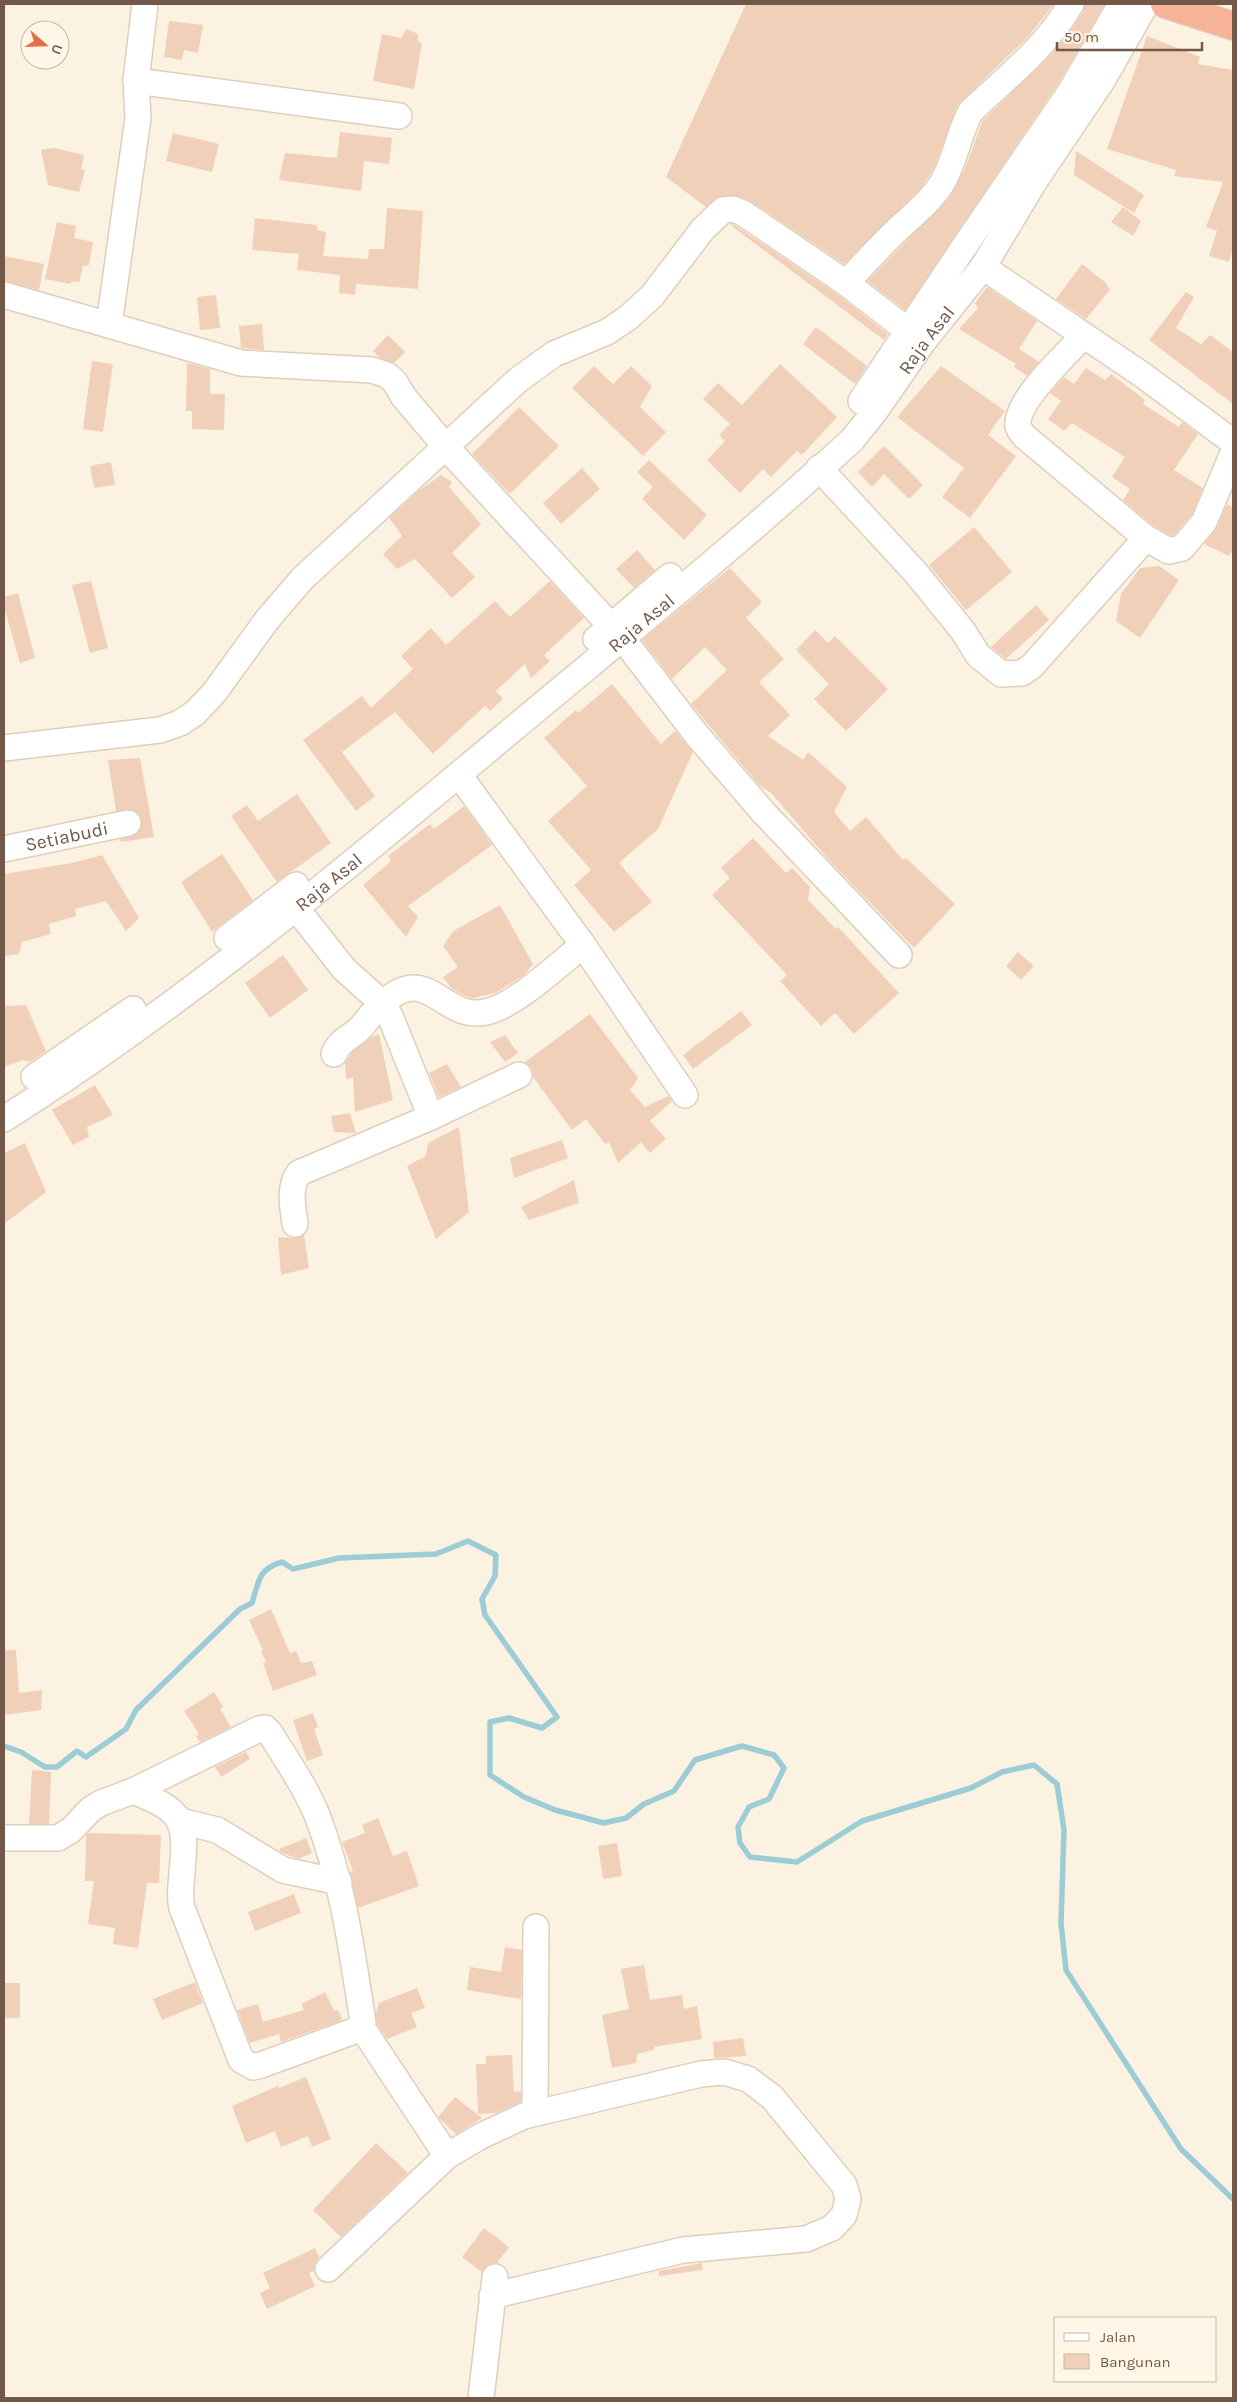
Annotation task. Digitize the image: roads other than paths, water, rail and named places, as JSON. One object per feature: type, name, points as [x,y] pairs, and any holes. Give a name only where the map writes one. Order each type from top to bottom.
[{"type":"highway","points":[[1165,4],[1233,26]]},
{"type":"highway","points":[[1223,4],[1233,7]]},
{"type":"street","points":[[109,325],[138,118],[136,81],[145,4]]},
{"type":"street","points":[[846,283],[876,250],[930,199],[942,183],[952,164],[964,122],[971,111],[1030,57],[1054,31],[1071,4]]},
{"type":"street","name":"Raja Asal","points":[[4,1119],[114,1044],[200,981],[290,900],[348,844],[617,633],[819,468],[864,426],[915,337],[1070,92],[1121,4]]},
{"type":"street","name":"Raja Asal","points":[[4,1099],[158,990],[290,900],[359,858],[459,775],[617,633],[840,427],[877,380],[915,337],[983,268],[1036,178],[1102,81],[1146,4]]},
{"type":"street","points":[[136,81],[399,116]]},
{"type":"street","points":[[4,748],[160,730],[180,723],[195,714],[214,693],[267,620],[302,579],[445,446],[533,368],[562,350],[607,332],[629,317],[652,296],[703,229],[723,210],[733,209],[743,213],[846,283],[915,337]]},
{"type":"street","points":[[983,268],[1057,315],[1083,336],[1144,376],[1233,442]]},
{"type":"street","points":[[4,295],[241,363],[381,371],[395,382],[403,396],[445,446],[617,633],[696,734],[764,813],[898,955]]},
{"type":"street","points":[[1083,336],[1025,401],[1018,419],[1018,428],[1024,436],[1146,538],[1169,551],[1182,548],[1204,522],[1233,453]]},
{"type":"street","points":[[819,468],[916,572],[963,631],[978,655],[1001,674],[1022,673],[1032,666],[1146,538]]},
{"type":"street","points":[[459,775],[582,945],[686,1095]]},
{"type":"street","name":"Setiabudi","points":[[4,849],[128,823]]},
{"type":"street","points":[[290,900],[344,969],[382,1003],[390,1016],[432,1117]]},
{"type":"street","points":[[334,1054],[337,1045],[362,1027],[382,1003],[406,989],[417,988],[430,992],[465,1013],[490,1011],[508,1003],[582,945]]},
{"type":"street","points":[[295,1224],[292,1195],[295,1178],[299,1173],[432,1117],[519,1074]]},
{"type":"street","points":[[4,1838],[58,1838],[71,1830],[91,1809],[100,1803],[133,1790],[259,1728],[265,1728],[288,1762],[316,1813],[339,1882],[362,2019],[361,2026],[447,2156]]},
{"type":"street","points":[[133,1790],[167,1806],[180,1821],[184,1850],[180,1900],[182,1908],[241,2060],[253,2067],[261,2065],[354,2031],[361,2026]]},
{"type":"street","points":[[180,1821],[216,1830],[282,1870],[339,1882]]},
{"type":"street","points":[[535,2114],[536,1926]]},
{"type":"street","points":[[328,2269],[447,2156],[481,2136],[524,2116],[701,2074],[724,2072],[748,2079],[772,2097],[844,2185],[848,2199],[844,2215],[832,2228],[806,2239],[682,2250],[494,2287],[482,2398]]},
{"type":"waterway","points":[[4,1746],[21,1752],[45,1767],[57,1767],[77,1751],[86,1757],[126,1729],[136,1710],[240,1609],[252,1603],[258,1582],[264,1572],[274,1565],[282,1562],[293,1569],[339,1558],[436,1554],[468,1541],[496,1555],[495,1576],[482,1599],[485,1615],[557,1717],[542,1728],[509,1718],[490,1722],[490,1775],[524,1797],[555,1810],[604,1823],[626,1818],[644,1804],[674,1791],[695,1760],[742,1746],[774,1755],[784,1768],[769,1799],[749,1807],[738,1827],[740,1843],[750,1857],[797,1862],[862,1821],[971,1788],[1002,1772],[1034,1765],[1057,1784],[1064,1830],[1061,1923],[1066,1970],[1181,2149],[1233,2199]]}]
